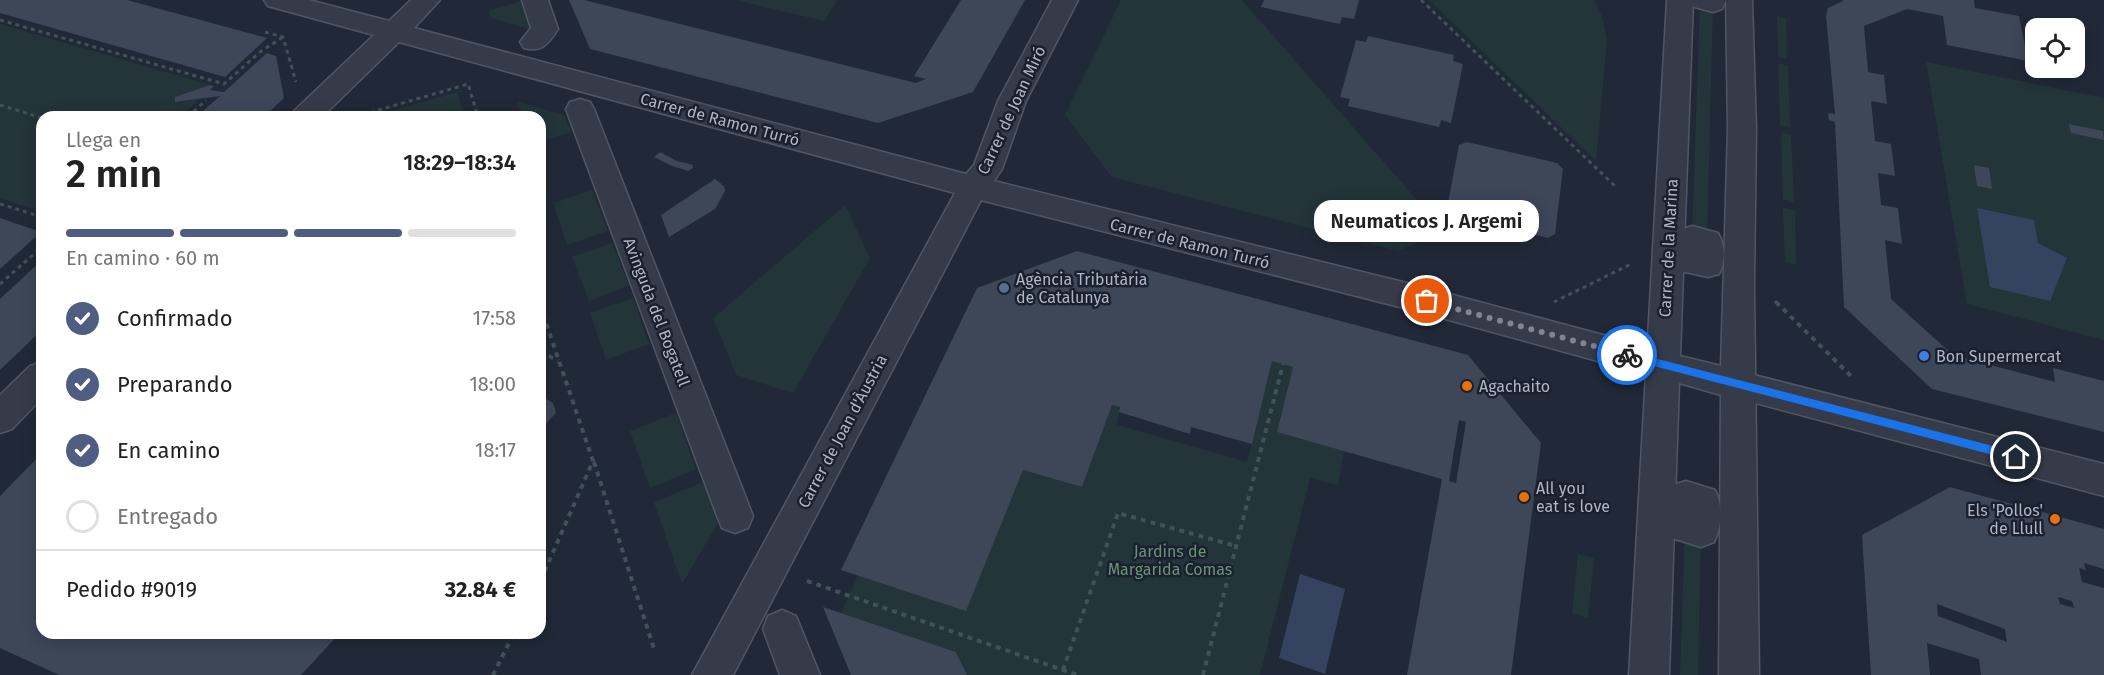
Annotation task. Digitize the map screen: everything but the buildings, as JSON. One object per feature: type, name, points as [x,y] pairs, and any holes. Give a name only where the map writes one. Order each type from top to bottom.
[{"type":"street","name":"Carrer de Ramon Turró","points":[[277,0],[1081,216],[1427,301],[2104,480]]},
{"type":"street","points":[[311,111],[428,0]]},
{"type":"street","points":[[534,42],[545,29],[535,0]]},
{"type":"street","name":"Carrer de Joan Miró","points":[[973,187],[987,169],[1012,101],[1065,0]]},
{"type":"street","name":"Carrer de la Marina","points":[[1649,675],[1680,0]]},
{"type":"street","points":[[1700,0],[1713,3],[1713,0]]},
{"type":"street","points":[[1739,0],[1742,138],[1738,286],[1739,675]]},
{"type":"street","name":"Avinguda del Bogatell","points":[[580,109],[735,516]]},
{"type":"street","name":"Carrer de Joan d'Àustria","points":[[711,675],[973,187]]},
{"type":"street","points":[[0,418],[36,382]]},
{"type":"street","points":[[782,629],[800,675]]},
{"type":"path","points":[[1421,0],[1617,188]]},
{"type":"path","points":[[0,20],[224,84],[260,52],[283,37]]},
{"type":"path","points":[[265,32],[283,37]]},
{"type":"path","points":[[283,37],[297,85]]},
{"type":"path","points":[[376,111],[468,84],[476,111]]},
{"type":"path","points":[[194,111],[206,100]]},
{"type":"path","points":[[0,105],[36,116]]},
{"type":"path","points":[[0,204],[36,215]]},
{"type":"path","points":[[0,284],[36,252]]},
{"type":"path","points":[[546,324],[655,652]]},
{"type":"path","points":[[546,354],[558,361]]},
{"type":"path","points":[[1203,675],[1283,364]]},
{"type":"path","points":[[546,568],[593,461]]},
{"type":"path","points":[[1063,670],[1118,513],[1236,546]]},
{"type":"path","points":[[807,581],[1077,675]]},
{"type":"path","points":[[493,675],[511,639]]},
{"type":"green space","points":[[736,0],[838,0],[824,21]]},
{"type":"green space","points":[[1121,0],[1242,0],[1431,216],[1434,235],[1398,251],[1112,177],[1065,115]]},
{"type":"green space","points":[[1429,0],[1594,0],[1602,16],[1607,40],[1596,161]]},
{"type":"green space","points":[[522,1],[533,30],[491,18],[488,11]]},
{"type":"green space","points":[[1700,1],[1713,3],[1707,241],[1692,238]]},
{"type":"green space","points":[[1777,16],[1786,18],[1787,59],[1778,57]]},
{"type":"green space","points":[[0,24],[210,85],[175,97],[176,102],[200,99],[187,111],[36,111],[36,210],[0,198]]},
{"type":"green space","points":[[1926,62],[2104,98],[2104,340],[1967,304]]},
{"type":"green space","points":[[1778,63],[1788,66],[1790,127],[1780,125]]},
{"type":"green space","points":[[457,92],[463,111],[392,111]]},
{"type":"green space","points":[[518,102],[564,115],[571,132],[546,140],[546,111],[521,111]]},
{"type":"green space","points":[[1781,132],[1791,135],[1794,202],[1783,199]]},
{"type":"green space","points":[[592,190],[608,231],[567,245],[553,203]]},
{"type":"green space","points":[[845,205],[870,258],[793,393],[736,375],[713,318]]},
{"type":"green space","points":[[1783,208],[1795,210],[1796,265],[1785,262]]},
{"type":"green space","points":[[612,243],[629,285],[589,301],[572,257]]},
{"type":"green space","points":[[633,298],[649,344],[606,360],[590,313]]},
{"type":"green space","name":"Jardins de Margarida Comas","points":[[1272,361],[1293,367],[1277,432],[1344,451],[1338,485],[1310,478],[1260,675],[967,675],[956,652],[841,613],[858,575],[966,610],[1023,470],[1082,487],[1112,405],[1120,407],[1117,425],[1247,462]]},
{"type":"green space","points":[[676,413],[696,469],[650,488],[630,431]]},
{"type":"green space","points":[[703,482],[718,523],[682,584],[654,502]]},
{"type":"green space","points":[[1685,526],[1701,530],[1698,675],[1680,675]]},
{"type":"green space","points":[[1578,554],[1594,558],[1588,618],[1572,613]]},
{"type":"water","points":[[1977,208],[2034,220],[2038,243],[2067,258],[2050,301],[1990,287]]},
{"type":"water","points":[[1300,574],[1345,589],[1325,674],[1279,658]]},
{"type":"way so far","points":[[1427,301],[1627,355]]},
{"type":"place","name":"Agència Tributària de Catalunya","points":[[1004,288]]},
{"type":"place","name":"Neumaticos J. Argemi","points":[[1427,301]]},
{"type":"place","name":"Bon Supermercat","points":[[1924,356]]},
{"type":"place","name":"Agachaito","points":[[1467,386]]},
{"type":"place","name":"All you eat is love","points":[[1524,497]]},
{"type":"place","name":"Els 'Pollos' de Llull","points":[[2055,519]]},
{"type":"route","points":[[1627,355],[2016,457]]}]
